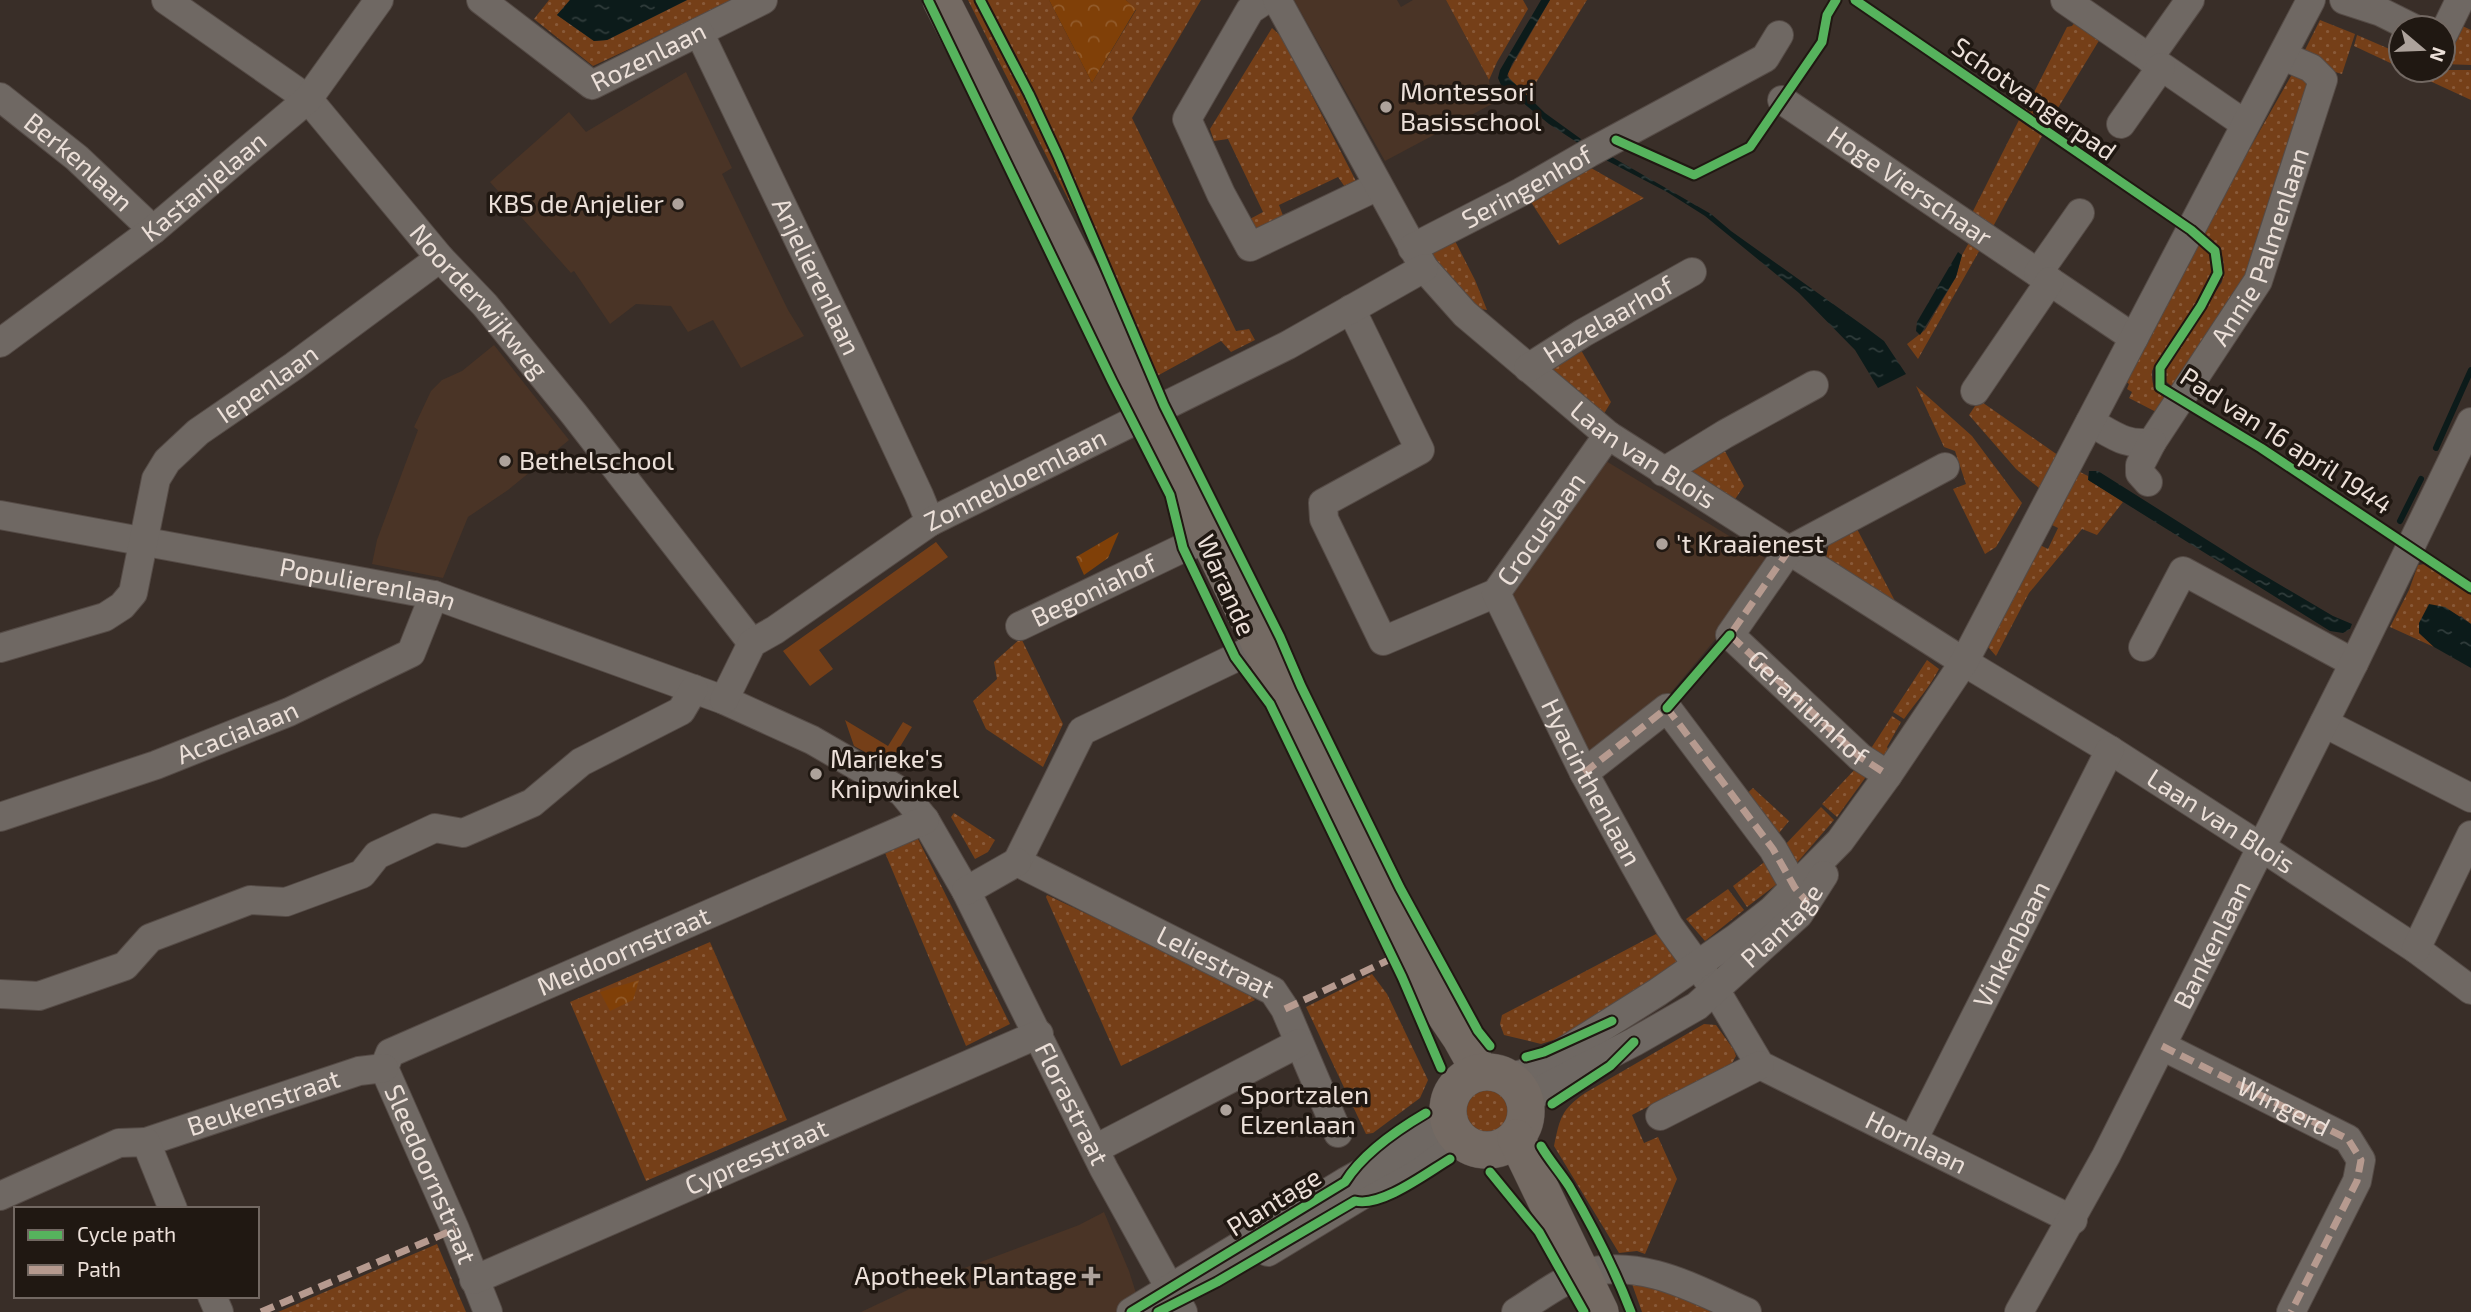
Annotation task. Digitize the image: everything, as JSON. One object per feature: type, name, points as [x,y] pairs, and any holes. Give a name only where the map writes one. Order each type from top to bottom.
[{"type":"main road","name":"Warande","points":[[941,0],[1151,412],[1209,538],[1432,995],[1461,1038],[1516,1180],[1560,1230],[1600,1312]]},
{"type":"street","name":"Noorderwijkweg","points":[[166,0],[308,99],[566,404],[752,643]]},
{"type":"street","name":"Kastanjelaan","points":[[0,343],[153,230],[308,99],[379,0]]},
{"type":"street","points":[[481,0],[514,10]]},
{"type":"street","name":"Rozenlaan","points":[[514,10],[592,85],[763,0]]},
{"type":"street","points":[[1265,0],[1251,10],[1187,119],[1221,194],[1250,247],[1378,186]]},
{"type":"street","name":"Laan van Blois","points":[[1277,0],[1418,258],[1465,314],[1608,435],[2261,847],[2416,949],[2471,990]]},
{"type":"street","points":[[2065,0],[2245,124]]},
{"type":"street","points":[[2121,124],[2190,0]]},
{"type":"street","points":[[1964,662],[2311,0]]},
{"type":"street","points":[[2344,0],[2387,15]]},
{"type":"street","name":"Anjelierenlaan","points":[[699,32],[849,345],[930,522]]},
{"type":"street","name":"Seringenhof","points":[[1418,258],[1521,192],[1765,58],[1779,36]]},
{"type":"street","name":"Annie Palmenlaan","points":[[2148,482],[2140,473],[2140,465],[2152,442],[2258,281],[2323,80],[2311,68],[2283,56]]},
{"type":"street","name":"Berkenlaan","points":[[0,97],[77,158],[153,230]]},
{"type":"street","name":"Hoge Vierschaar","points":[[1783,100],[2134,338]]},
{"type":"street","points":[[1975,391],[2080,213]]},
{"type":"street","name":"Iepenlaan","points":[[0,648],[105,617],[122,606],[133,593],[156,479],[167,461],[198,432],[295,366],[440,258]]},
{"type":"street","name":"Zonnebloemlaan","points":[[752,643],[775,630],[930,522],[1288,345],[1351,309],[1418,258]]},
{"type":"street","name":"Hazelaarhof","points":[[1528,368],[1583,333],[1692,272]]},
{"type":"street","name":"Crocuslaan","points":[[1351,309],[1420,450],[1323,503],[1324,519],[1383,641],[1496,593],[1608,435]]},
{"type":"street","points":[[1663,472],[1814,385]]},
{"type":"street","points":[[2090,422],[2137,445],[2152,442]]},
{"type":"street","name":"Bankenlaan","points":[[2019,1312],[2073,1220],[2354,663],[2471,422]]},
{"type":"street","points":[[1789,550],[1945,467]]},
{"type":"street","name":"Populierenlaan","points":[[0,515],[434,595],[724,700]]},
{"type":"street","name":"Begoniahof","points":[[1020,626],[1209,538]]},
{"type":"street","name":"Geraniumhof","points":[[1789,550],[1730,635],[1860,757],[1888,775]]},
{"type":"street","points":[[2143,648],[2183,571],[2354,663]]},
{"type":"street","name":"Hyacinthenlaan","points":[[1496,593],[1584,773],[1669,926],[1696,965]]},
{"type":"street","name":"Acacialaan","points":[[0,817],[156,765],[289,712],[411,653],[434,595]]},
{"type":"street","points":[[724,700],[752,643]]},
{"type":"street","points":[[966,891],[1017,862],[1082,731],[1262,645]]},
{"type":"street","name":"Plantage","points":[[1131,1312],[1174,1304],[1228,1276],[1440,1148],[1487,1110],[1523,1074],[1547,1062],[1658,992],[1821,880],[1840,841],[1964,662]]},
{"type":"street","points":[[0,994],[39,996],[125,966],[150,938],[250,900],[286,902],[362,874],[377,855],[435,828],[463,833],[532,803],[581,762],[681,711],[694,689]]},
{"type":"street","name":"Florastraat","points":[[724,700],[812,740],[902,792],[925,820],[966,891],[1174,1304]]},
{"type":"street","points":[[1584,773],[1667,708],[1773,849],[1801,895]]},
{"type":"street","points":[[2324,723],[2471,798]]},
{"type":"street","name":"Vinkenbaan","points":[[1913,1140],[2110,750]]},
{"type":"street","name":"Meidoornstraat","points":[[384,1068],[390,1053],[925,820]]},
{"type":"street","points":[[2416,949],[2471,835]]},
{"type":"street","name":"Leliestraat","points":[[1017,862],[1273,991],[1285,1009],[1338,1133]]},
{"type":"street","name":"Plantage","points":[[1487,1110],[1535,1095],[1676,1019],[1716,990],[1799,914],[1801,895]]},
{"type":"street","points":[[1660,1116],[1760,1065],[1716,990],[1696,965]]},
{"type":"street","name":"Cypresstraat","points":[[474,1280],[1039,1034]]},
{"type":"street","points":[[1095,1149],[1299,1043]]},
{"type":"street","name":"Wingerd","points":[[2161,1046],[2348,1139],[2361,1160],[2357,1181],[2291,1312]]},
{"type":"street","name":"Hornlaan","points":[[1760,1065],[2073,1220]]},
{"type":"street","name":"Beukenstraat","points":[[0,1196],[119,1143],[146,1142],[359,1071],[384,1068]]},
{"type":"street","name":"Sleedoornstraat","points":[[384,1068],[455,1229],[488,1312]]},
{"type":"street","points":[[146,1142],[171,1206]]},
{"type":"street","points":[[1516,1312],[1580,1274],[1614,1269],[1666,1275],[1747,1312]]},
{"type":"shaded area","points":[[549,0],[570,0],[557,15],[594,41],[607,40],[687,0],[734,0],[593,66],[534,19]]},
{"type":"shaded area","points":[[968,0],[1049,0],[1092,83],[1136,10],[1126,0],[1201,0],[1132,118],[1236,331],[1249,329],[1255,340],[1231,352],[1221,341],[1157,376]]},
{"type":"shaded area","points":[[1294,0],[1397,0],[1401,7],[1413,0],[1446,0],[1489,80],[1492,104],[1385,161]]},
{"type":"shaded area","points":[[1446,0],[1523,0],[1528,9],[1489,80]]},
{"type":"shaded area","points":[[1550,0],[1587,0],[1527,97],[1509,79],[1508,73]]},
{"type":"shaded area","points":[[2078,18],[2103,34],[2047,126],[2025,110],[2067,27],[2072,26]]},
{"type":"shaded area","points":[[2320,20],[2355,34],[2342,74],[2302,56]]},
{"type":"shaded area","points":[[2457,23],[2471,30],[2471,65],[2457,64]]},
{"type":"shaded area","points":[[1272,28],[1282,37],[1358,185],[1347,190],[1338,177],[1279,205],[1285,221],[1260,232],[1248,220],[1263,212],[1228,139],[1214,141],[1210,129]]},
{"type":"shaded area","points":[[2357,35],[2387,48],[2387,61],[2354,46]]},
{"type":"shaded area","points":[[2295,69],[2311,78],[2259,262],[2180,393],[2163,379],[2163,371],[2222,282],[2224,265],[2221,254],[2202,232]]},
{"type":"shaded area","points":[[2457,70],[2471,70],[2471,100],[2436,84],[2457,84]]},
{"type":"shaded area","points":[[686,72],[732,168],[722,174],[788,310],[804,336],[741,368],[713,320],[688,332],[671,306],[636,304],[610,324],[574,271],[571,273],[490,182],[569,112],[586,132]]},
{"type":"shaded area","points":[[2019,120],[2042,136],[1989,234],[1968,221]]},
{"type":"shaded area","points":[[1584,164],[1644,198],[1559,245],[1527,196]]},
{"type":"shaded area","points":[[1454,239],[1487,310],[1479,308],[1463,296],[1432,256],[1435,248]]},
{"type":"shaded area","points":[[1971,239],[1982,246],[1918,359],[1907,344],[1925,330],[1956,277],[1962,255]]},
{"type":"shaded area","points":[[2197,243],[2211,257],[2211,273],[2198,301],[2152,371],[2154,387],[2172,403],[2158,413],[2129,398],[2132,392],[2127,389],[2129,384],[2125,381]]},
{"type":"shaded area","points":[[494,345],[569,440],[508,490],[468,517],[443,578],[372,564],[377,540],[418,430],[414,427],[431,391],[442,380],[462,371]]},
{"type":"shaded area","points":[[1578,345],[1611,402],[1602,417],[1552,376],[1550,364]]},
{"type":"shaded area","points":[[1916,386],[1972,436],[2022,503],[1996,547],[1985,554],[1953,489],[1966,484],[1955,451],[1944,447]]},
{"type":"shaded area","points":[[1979,400],[2062,458],[2045,493],[2016,469],[1969,415]]},
{"type":"shaded area","points":[[1721,444],[1744,486],[1731,505],[1690,478],[1692,460]]},
{"type":"shaded area","points":[[1606,461],[1767,559],[1719,635],[1662,703],[1588,753],[1509,592]]},
{"type":"shaded area","points":[[2078,471],[2123,502],[2097,535],[2082,529],[2029,593],[1996,656],[1988,647],[2040,545],[2048,549],[2058,528],[2050,524]]},
{"type":"shaded area","points":[[1856,527],[1895,601],[1825,563],[1829,543]]},
{"type":"shaded area","points":[[936,542],[948,557],[819,650],[833,669],[810,686],[783,651]]},
{"type":"shaded area","points":[[2425,564],[2471,595],[2471,624],[2461,616],[2419,633],[2434,647],[2390,627],[2418,565]]},
{"type":"shaded area","points":[[1021,638],[1063,724],[1043,767],[986,729],[973,701],[997,679],[994,662]]},
{"type":"shaded area","points":[[1927,660],[1939,669],[1904,719],[1893,712]]},
{"type":"shaded area","points":[[1892,716],[1901,722],[1887,747],[1890,753],[1883,764],[1868,753]]},
{"type":"shaded area","points":[[845,720],[888,746],[903,722],[912,727],[889,765],[854,746]]},
{"type":"shaded area","points":[[1859,765],[1868,774],[1837,817],[1822,804]]},
{"type":"shaded area","points":[[1753,788],[1789,821],[1774,839],[1743,797]]},
{"type":"shaded area","points":[[1821,807],[1834,820],[1795,865],[1782,848]]},
{"type":"shaded area","points":[[954,813],[995,840],[988,852],[975,859],[951,817]]},
{"type":"shaded area","points":[[916,835],[1010,1024],[966,1046],[883,848]]},
{"type":"shaded area","points":[[1771,857],[1785,878],[1747,907],[1733,886]]},
{"type":"shaded area","points":[[1728,889],[1744,910],[1705,941],[1686,919]]},
{"type":"shaded area","points":[[1047,895],[1243,988],[1255,1000],[1121,1066]]},
{"type":"shaded area","points":[[1656,934],[1684,962],[1569,1035],[1541,1044],[1504,1035],[1500,1024],[1502,1015]]},
{"type":"shaded area","points":[[710,942],[787,1120],[646,1181],[570,1002]]},
{"type":"shaded area","points":[[1372,974],[1387,994],[1428,1080],[1420,1098],[1373,1133],[1366,1134],[1306,1007]]},
{"type":"shaded area","points":[[1704,1024],[1716,1025],[1736,1056],[1732,1063],[1632,1115],[1644,1143],[1658,1137],[1677,1179],[1645,1254],[1637,1251],[1619,1253],[1554,1146],[1560,1121],[1566,1110],[1585,1093]]},
{"type":"shaded area","points":[[1489,1083],[1508,1091],[1516,1110],[1508,1129],[1489,1137],[1470,1129],[1462,1110],[1470,1091]]},
{"type":"shaded area","points":[[1104,1212],[1129,1271],[1142,1312],[861,1312],[914,1287],[1079,1225]]},
{"type":"shaded area","points":[[437,1244],[466,1312],[278,1312]]},
{"type":"shaded area","points":[[1641,1283],[1727,1312],[1642,1312],[1632,1284]]},
{"type":"green space","points":[[1049,0],[1126,0],[1136,9],[1092,83]]},
{"type":"green space","points":[[1119,532],[1108,558],[1084,575],[1076,557]]},
{"type":"green space","points":[[639,980],[633,1000],[610,1011],[600,992]]},
{"type":"water","points":[[570,0],[687,0],[607,40],[594,41],[557,15]]},
{"type":"water","points":[[1541,0],[1550,0],[1507,76],[1545,113],[1581,139],[1578,143],[1549,124],[1501,85],[1498,78],[1500,70]]},
{"type":"water","points":[[1605,153],[1711,214],[1868,329],[1884,341],[1906,374],[1878,388],[1855,350],[1799,293],[1705,216],[1667,192],[1602,158]]},
{"type":"water","points":[[1958,252],[1962,255],[1956,277],[1920,335],[1916,331],[1917,322]]},
{"type":"water","points":[[2089,471],[2098,471],[2250,567],[2333,616],[2352,624],[2350,629],[2343,633],[2330,631],[2088,480]]},
{"type":"water","points":[[2429,604],[2445,607],[2471,624],[2471,668],[2434,647],[2419,633],[2419,623]]},
{"type":"waterway","points":[[2436,448],[2471,370]]},
{"type":"waterway","points":[[2400,521],[2421,479]]},
{"type":"marked path","points":[[1789,550],[1730,635],[1860,757],[1888,775]]},
{"type":"marked path","points":[[1584,773],[1667,708],[1773,849],[1795,888],[1807,902]]},
{"type":"marked path","points":[[1285,1009],[1393,958]]},
{"type":"marked path","points":[[2162,1046],[2348,1139],[2361,1160],[2357,1181],[2291,1312]]},
{"type":"marked path","points":[[261,1312],[455,1229]]},
{"type":"cycle path","points":[[928,0],[1170,495],[1183,548],[1235,657],[1270,704],[1402,977],[1441,1068]]},
{"type":"cycle path","points":[[980,0],[1058,156],[1164,405],[1280,637],[1301,686],[1400,888],[1478,1031],[1490,1046]]},
{"type":"cycle path","points":[[1616,140],[1694,175],[1750,147],[1822,42],[1827,15],[1836,0]]},
{"type":"cycle path","name":"Schotvangerpad","points":[[1855,0],[2191,230],[2215,251],[2218,273],[2201,306],[2160,368],[2160,387],[2261,448],[2471,588]]},
{"type":"cycle path","points":[[1667,708],[1730,635]]},
{"type":"cycle path","points":[[1526,1057],[1544,1052],[1612,1021]]},
{"type":"cycle path","points":[[1552,1104],[1610,1066],[1634,1042]]},
{"type":"cycle path","points":[[1131,1312],[1345,1182],[1371,1152],[1426,1113]]},
{"type":"cycle path","points":[[1541,1146],[1569,1186],[1586,1217],[1631,1312]]},
{"type":"cycle path","points":[[1158,1312],[1217,1282],[1355,1201],[1366,1202],[1391,1194],[1450,1159]]},
{"type":"cycle path","points":[[1490,1172],[1539,1232],[1584,1312]]},
{"type":"place","name":"Montessori Basisschool","points":[[1386,107]]},
{"type":"place","name":"KBS de Anjelier","points":[[678,204]]},
{"type":"place","name":"Bethelschool","points":[[505,461]]},
{"type":"place","name":"'t Kraaienest","points":[[1662,544]]},
{"type":"place","name":"Marieke's Knipwinkel","points":[[816,774]]},
{"type":"place","name":"Sportzalen Elzenlaan","points":[[1226,1110]]},
{"type":"place","name":"Apotheek Plantage","points":[[1091,1276]]}]
